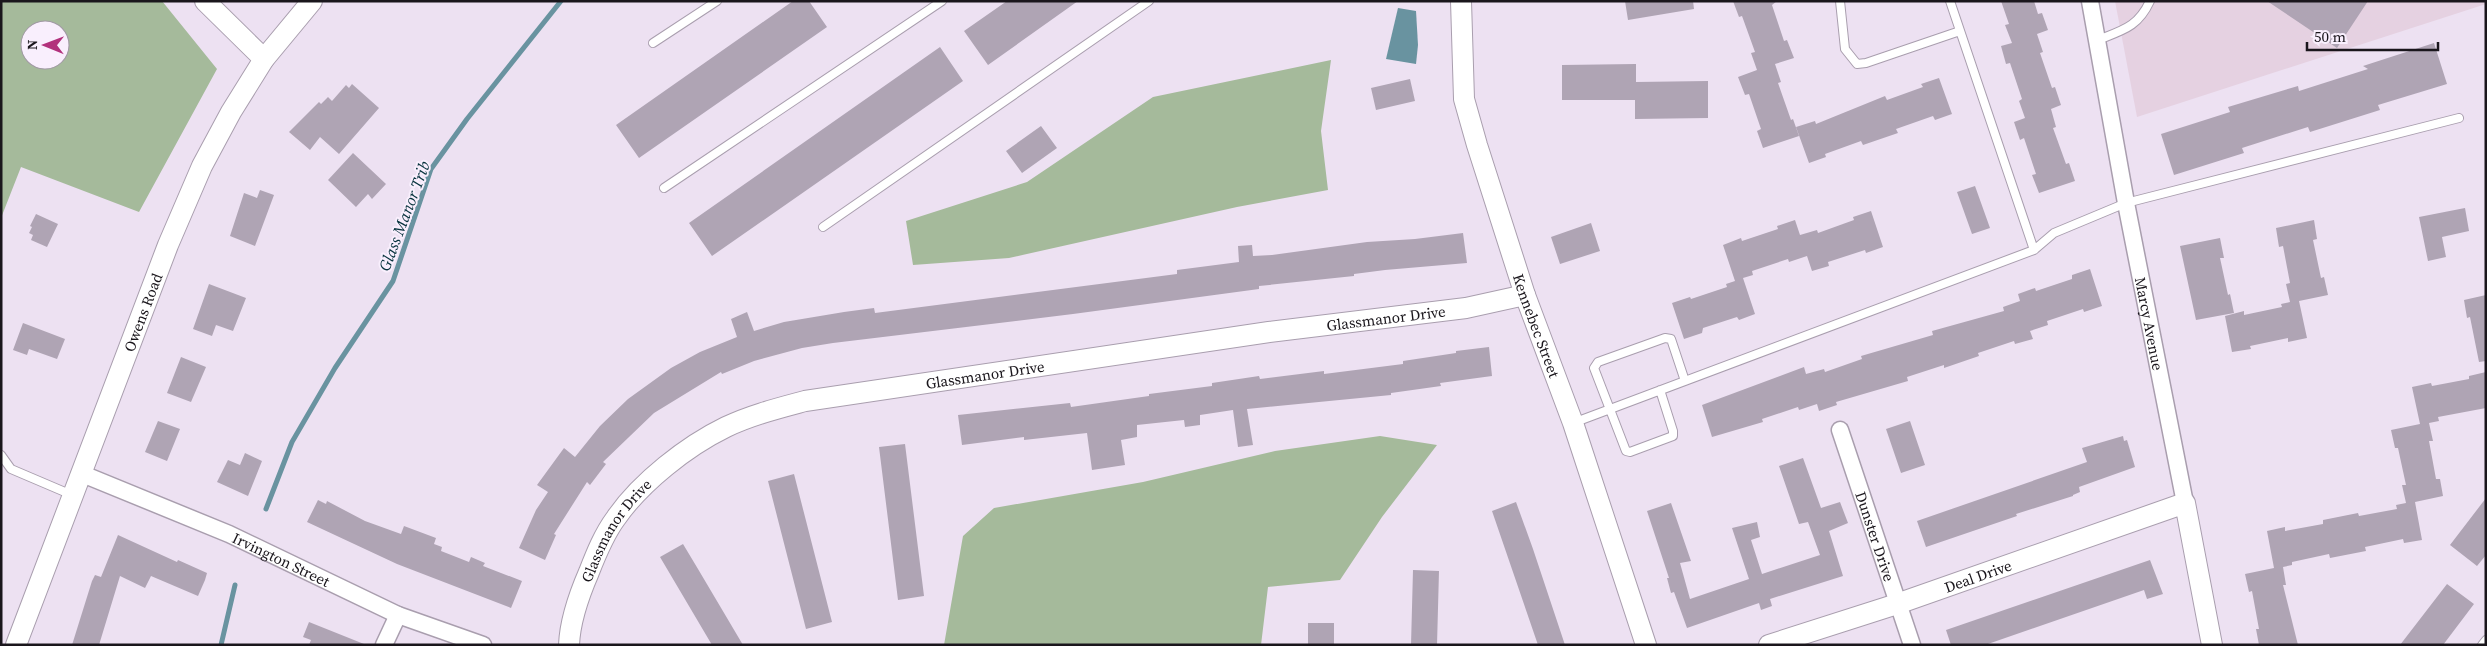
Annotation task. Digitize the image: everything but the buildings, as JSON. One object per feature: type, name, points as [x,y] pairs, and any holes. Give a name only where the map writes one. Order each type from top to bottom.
[{"type":"street","points":[[205,1],[264,59]]},
{"type":"street","name":"Owens Road","points":[[16,645],[168,245],[202,166],[231,112],[264,59],[312,1]]},
{"type":"street","name":"Kennebec Street","points":[[1461,1],[1464,99],[1525,295],[1573,423],[1646,645]]},
{"type":"street","name":"Marcy Avenue","points":[[2090,1],[2126,203],[2212,645]]},
{"type":"street","name":"Glassmanor Drive","points":[[569,645],[578,597],[595,557],[615,518],[637,493],[688,449],[726,427],[773,409],[805,401],[1078,359],[1269,332],[1466,308],[1525,295]]},
{"type":"street","name":"Dunster Drive","points":[[1840,430],[1912,645]]},
{"type":"street","name":"Irvington Street","points":[[80,473],[229,534],[398,615],[483,645]]},
{"type":"street","name":"Deal Drive","points":[[1769,645],[1897,604],[2185,503]]},
{"type":"street","points":[[384,645],[398,615]]},
{"type":"lane","points":[[654,43],[717,1]]},
{"type":"lane","points":[[664,188],[942,1]]},
{"type":"lane","points":[[823,227],[1149,1]]},
{"type":"lane","points":[[1840,1],[1845,50],[1857,64],[1866,63],[1960,31]]},
{"type":"lane","points":[[1950,1],[2034,250]]},
{"type":"lane","points":[[2098,40],[2124,29],[2142,18],[2150,1]]},
{"type":"lane","points":[[1573,423],[2034,250],[2054,233],[2126,203],[2459,118]]},
{"type":"lane","points":[[1660,390],[1673,431],[1672,436],[1630,452],[1624,449],[1594,368],[1598,362],[1665,338],[1671,339],[1685,381]]},
{"type":"lane","points":[[1,455],[11,469],[72,495]]},
{"type":"lane","points":[[2482,645],[2486,640]]},
{"type":"shaded area","points":[[2115,1],[2486,1],[2486,4],[2137,117]]},
{"type":"green space","points":[[1,1],[162,1],[217,69],[139,212],[21,167],[1,218]]},
{"type":"green space","points":[[1331,60],[1321,131],[1328,190],[1237,207],[1009,258],[913,265],[906,221],[1027,182],[1153,97]]},
{"type":"green space","points":[[1380,436],[1437,445],[1382,517],[1340,580],[1268,587],[1261,645],[944,645],[963,536],[994,508],[1143,482],[1275,451]]},
{"type":"water","points":[[1398,8],[1416,11],[1418,45],[1416,64],[1386,59]]},
{"type":"waterway","name":"Glass Manor Trib","points":[[266,509],[292,442],[335,368],[393,281],[431,169],[467,119],[561,1]]},
{"type":"waterway","name":"Glass Manor Trib","points":[[221,645],[235,585]]}]
